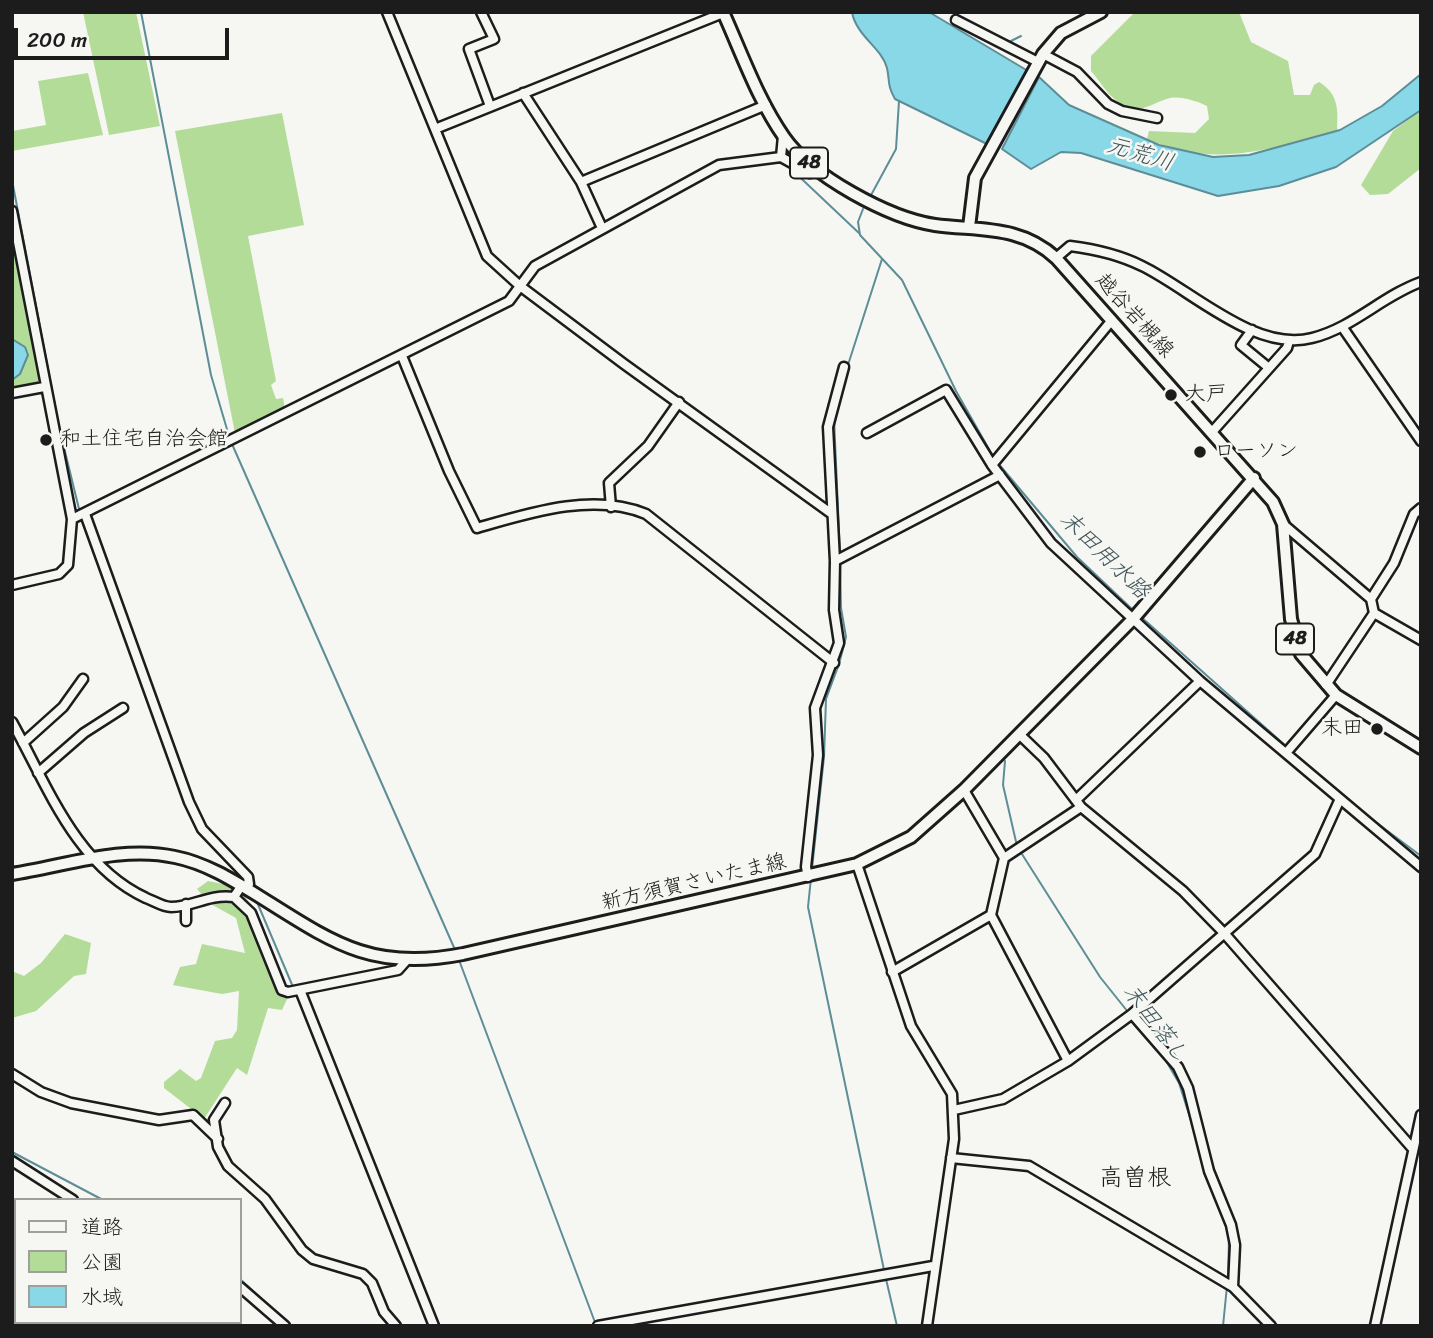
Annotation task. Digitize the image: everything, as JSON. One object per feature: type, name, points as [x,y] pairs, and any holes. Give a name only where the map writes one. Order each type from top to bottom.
[{"type":"main road","points":[[969,227],[972,188],[1039,61],[1061,33],[1101,12]]},
{"type":"main road","name":"越谷岩槻線","points":[[723,13],[783,136],[798,153],[819,169],[866,201],[900,216],[928,223],[1013,232],[1036,242],[1056,258],[1273,502],[1283,524],[1295,638],[1301,654],[1336,695],[1421,748]]},
{"type":"main road","name":"新方須賀さいたま線","points":[[12,874],[136,853],[173,856],[210,868],[349,948],[375,957],[406,961],[463,954],[857,864],[911,837],[964,790],[1133,618],[1254,478]]},
{"type":"street","points":[[387,12],[487,256],[520,286],[832,514]]},
{"type":"street","points":[[481,12],[494,39],[469,49],[490,106]]},
{"type":"street","points":[[435,130],[723,13]]},
{"type":"street","points":[[956,20],[1039,61],[1077,72],[1108,104],[1122,111],[1157,118]]},
{"type":"street","points":[[523,93],[580,182],[602,228]]},
{"type":"street","points":[[580,182],[766,105]]},
{"type":"street","points":[[781,157],[783,136]]},
{"type":"street","points":[[72,519],[509,301],[535,266],[719,165],[781,157],[810,173],[819,169]]},
{"type":"street","points":[[12,211],[14,239],[72,519],[68,565],[59,574],[12,585]]},
{"type":"street","points":[[1056,258],[1070,246],[1120,258],[1142,266],[1252,330],[1289,341],[1310,339],[1343,328],[1421,282]]},
{"type":"street","points":[[992,465],[1112,320]]},
{"type":"street","points":[[1343,328],[1421,441]]},
{"type":"street","points":[[1252,330],[1241,345],[1269,368]]},
{"type":"street","points":[[1212,432],[1287,348],[1289,341]]},
{"type":"street","points":[[402,356],[449,471],[477,528],[570,506],[633,509],[646,514],[834,663]]},
{"type":"street","points":[[808,877],[806,867],[818,755],[815,708],[834,663],[839,643],[834,610],[835,561],[828,426],[844,367]]},
{"type":"street","points":[[12,393],[44,387]]},
{"type":"street","points":[[867,433],[946,390],[992,465],[1051,543],[1200,681],[1339,801],[1421,867]]},
{"type":"street","points":[[611,507],[610,483],[648,446],[679,402]]},
{"type":"street","points":[[835,561],[1000,475]]},
{"type":"street","points":[[1371,599],[1394,563],[1413,514],[1421,508]]},
{"type":"street","points":[[85,514],[189,802],[202,829],[248,877],[249,884],[240,888],[234,897]]},
{"type":"street","points":[[1283,524],[1371,599],[1374,613],[1326,685]]},
{"type":"street","points":[[1374,613],[1421,640]]},
{"type":"street","points":[[23,743],[63,707],[83,679]]},
{"type":"street","points":[[1068,1061],[991,915],[1004,858],[1078,804],[1200,681]]},
{"type":"street","points":[[1286,753],[1336,695]]},
{"type":"street","points":[[38,773],[84,733],[123,708]]},
{"type":"street","points":[[12,722],[38,773],[94,860],[130,890],[171,907],[215,895],[234,897],[251,913],[277,984],[288,992],[398,970],[406,961]]},
{"type":"street","points":[[1019,734],[1044,758],[1078,804],[1183,891],[1224,933],[1413,1149]]},
{"type":"street","points":[[964,790],[1004,858]]},
{"type":"street","points":[[954,1110],[1003,1099],[1068,1061],[1132,1014],[1315,854],[1339,801]]},
{"type":"street","points":[[857,864],[911,1026],[949,1086],[954,1110],[951,1158],[933,1266],[927,1326]]},
{"type":"street","points":[[186,904],[186,921]]},
{"type":"street","points":[[892,972],[991,915]]},
{"type":"street","points":[[300,990],[434,1326]]},
{"type":"street","points":[[1132,1014],[1178,1066],[1188,1088],[1209,1171],[1231,1225],[1235,1245],[1233,1287]]},
{"type":"street","points":[[12,1074],[41,1092],[71,1104],[159,1120],[193,1115],[219,1140]]},
{"type":"street","points":[[225,1103],[214,1120],[218,1147],[228,1166],[265,1199],[302,1250],[313,1259],[363,1274],[372,1283],[384,1312],[396,1326]]},
{"type":"street","points":[[1374,1326],[1421,1115]]},
{"type":"street","points":[[951,1158],[1029,1166],[1233,1287],[1271,1326]]},
{"type":"street","points":[[12,1161],[70,1198]]},
{"type":"street","points":[[598,1326],[933,1266]]},
{"type":"street","points":[[242,1289],[285,1326]]},
{"type":"green space","points":[[83,12],[136,12],[160,126],[109,135]]},
{"type":"green space","points":[[1135,12],[1239,12],[1251,42],[1288,61],[1294,95],[1310,95],[1314,85],[1319,82],[1326,87],[1336,103],[1337,131],[1265,149],[1219,154],[1172,148],[1147,139],[1149,131],[1195,133],[1209,119],[1207,106],[1184,98],[1170,98],[1139,109],[1125,106],[1110,95],[1091,71],[1091,56]]},
{"type":"green space","points":[[88,73],[103,135],[12,151],[12,131],[46,125],[38,81]]},
{"type":"green space","points":[[1421,110],[1421,168],[1388,194],[1370,195],[1361,185],[1393,131]]},
{"type":"green space","points":[[282,113],[304,225],[248,236],[276,381],[271,385],[276,399],[283,398],[285,409],[235,433],[175,131]]},
{"type":"green space","points":[[12,243],[39,380],[37,384],[12,389]]},
{"type":"green space","points":[[208,881],[234,887],[252,907],[267,938],[287,999],[282,1010],[268,1008],[247,1075],[237,1068],[204,1119],[164,1088],[164,1082],[180,1069],[196,1081],[201,1078],[215,1041],[232,1038],[237,1030],[239,991],[222,994],[173,985],[180,967],[196,964],[202,944],[245,953],[236,918],[209,903],[197,889]]},
{"type":"green space","points":[[65,934],[91,943],[86,974],[74,976],[36,1011],[12,1018],[12,971],[24,976],[41,963]]},
{"type":"water","points":[[852,12],[929,12],[1028,71],[989,145],[895,99],[884,61],[858,28]]},
{"type":"water","name":"元荒川","points":[[1421,74],[1421,110],[1336,167],[1279,186],[1218,196],[1081,153],[1061,152],[1031,169],[1002,149],[1039,77],[1069,105],[1159,145],[1213,157],[1249,155],[1340,130],[1382,106]]},
{"type":"water","points":[[12,339],[25,347],[28,355],[20,374],[12,380]]},
{"type":"waterway","points":[[141,12],[211,375],[229,436]]},
{"type":"waterway","points":[[1007,43],[1021,36]]},
{"type":"waterway","points":[[870,197],[896,149],[899,101]]},
{"type":"waterway","points":[[788,166],[860,234]]},
{"type":"waterway","points":[[12,180],[59,427],[80,513]]},
{"type":"waterway","name":"末田用水路","points":[[863,209],[858,222],[860,235],[902,280],[956,391],[994,458]]},
{"type":"waterway","points":[[847,368],[882,259]]},
{"type":"waterway","points":[[834,418],[840,555]]},
{"type":"waterway","points":[[232,444],[456,952]]},
{"type":"waterway","name":"末田用水路","points":[[997,462],[1077,557],[1133,610]]},
{"type":"waterway","points":[[81,518],[184,799]]},
{"type":"waterway","points":[[812,869],[824,757],[826,699],[846,637],[841,608],[840,561]]},
{"type":"waterway","name":"末田用水路","points":[[1140,616],[1287,747]]},
{"type":"waterway","name":"末田用水路","points":[[1291,751],[1332,787]]},
{"type":"waterway","name":"末田落し","points":[[1005,761],[1003,785],[1017,846]]},
{"type":"waterway","points":[[187,807],[197,830],[245,882]]},
{"type":"waterway","name":"末田用水路","points":[[1357,808],[1421,856]]},
{"type":"waterway","name":"末田落し","points":[[1020,851],[1100,977],[1128,1012]]},
{"type":"waterway","points":[[811,878],[808,907],[884,1270]]},
{"type":"waterway","points":[[257,902],[293,987]]},
{"type":"waterway","points":[[459,960],[596,1325]]},
{"type":"waterway","points":[[297,995],[429,1326]]},
{"type":"waterway","name":"末田落し","points":[[1162,1054],[1179,1083],[1200,1149]]},
{"type":"waterway","points":[[12,1152],[99,1198]]},
{"type":"waterway","name":"末田落し","points":[[1220,1207],[1229,1236],[1228,1281]]},
{"type":"waterway","points":[[886,1279],[897,1326]]},
{"type":"waterway","points":[[242,1281],[280,1316]]},
{"type":"waterway","name":"末田落し","points":[[1223,1326],[1227,1286]]},
{"type":"place","name":"大戸","points":[[1171,395]]},
{"type":"place","name":"和土住宅自治会館","points":[[46,440]]},
{"type":"place","name":"ローソン","points":[[1200,452]]},
{"type":"place","name":"末田","points":[[1377,729]]},
{"type":"district","name":"高曽根","points":[[1135,1179]]}]
